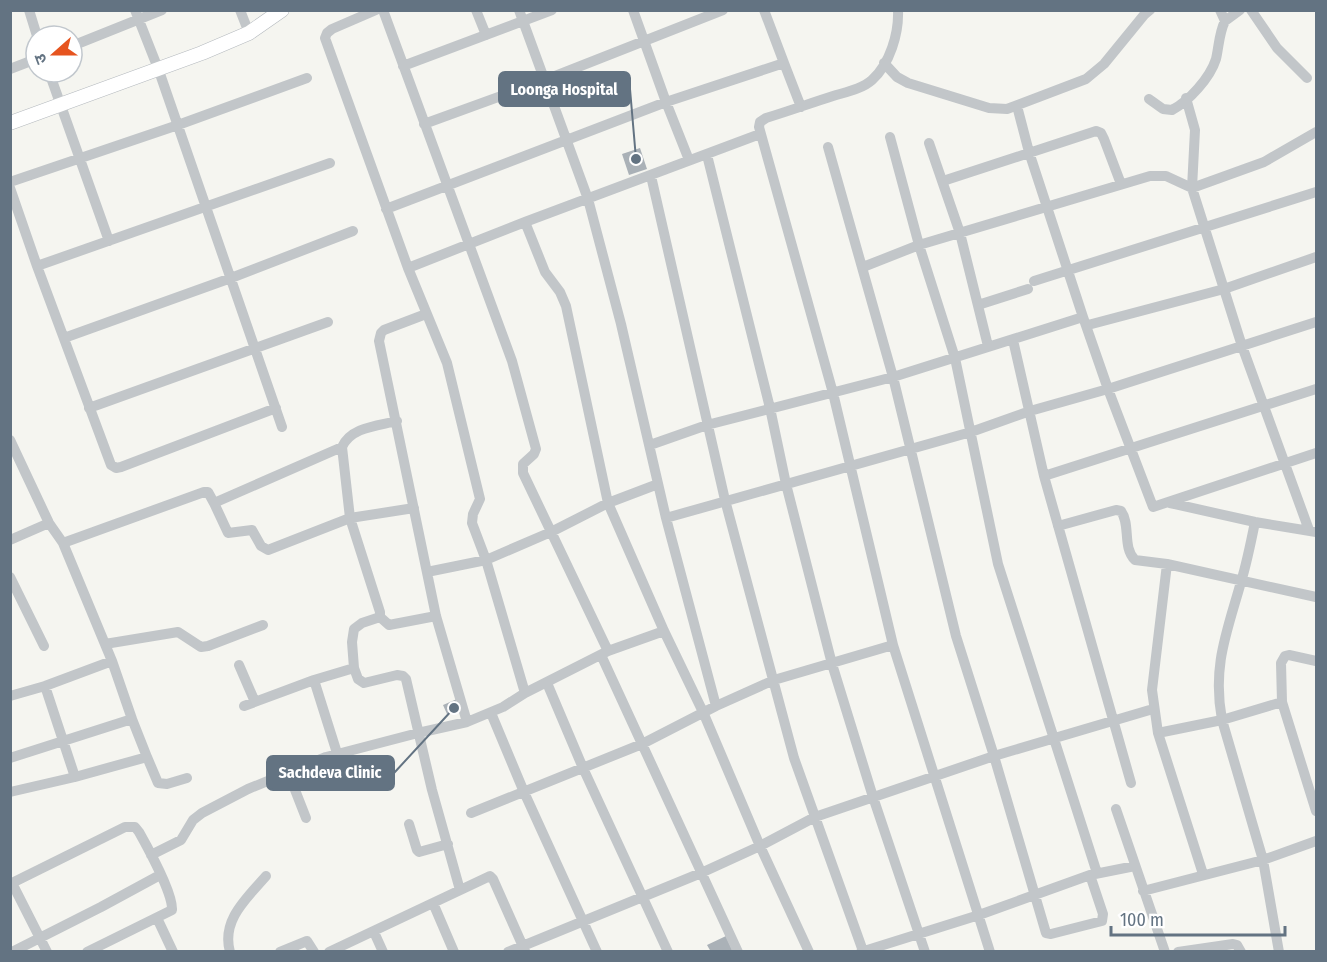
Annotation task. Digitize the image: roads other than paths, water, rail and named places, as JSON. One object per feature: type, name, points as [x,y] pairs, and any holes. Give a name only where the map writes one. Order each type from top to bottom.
[{"type":"main road","points":[[10,123],[159,70],[249,33],[282,10]]},
{"type":"street","points":[[84,40],[136,16],[162,10]]},
{"type":"street","points":[[240,10],[249,33]]},
{"type":"street","points":[[376,10],[332,29],[325,38],[408,268],[452,378],[480,499],[473,514],[472,523],[486,560],[525,693]]},
{"type":"street","points":[[383,10],[512,361],[536,449],[523,464],[523,473],[551,532],[642,744],[738,951]]},
{"type":"street","points":[[476,10],[486,36]]},
{"type":"street","points":[[519,10],[588,199],[621,324],[666,518],[716,706]]},
{"type":"street","points":[[403,66],[552,10]]},
{"type":"street","points":[[633,10],[689,160]]},
{"type":"street","points":[[424,124],[545,80],[723,10]]},
{"type":"street","points":[[764,10],[801,107]]},
{"type":"street","points":[[898,10],[895,40],[873,79],[866,84],[766,118],[760,122],[760,134],[833,393],[893,645],[990,951]]},
{"type":"street","points":[[884,63],[897,77],[908,83],[999,110],[1017,106],[1086,79],[1104,64],[1150,10]]},
{"type":"street","points":[[1220,10],[1225,21]]},
{"type":"street","points":[[1149,99],[1168,110],[1176,107],[1204,81],[1213,66],[1221,29],[1225,21],[1240,10]]},
{"type":"street","points":[[1251,10],[1277,48],[1307,78]]},
{"type":"street","points":[[136,16],[159,70],[282,427]]},
{"type":"street","points":[[386,209],[666,102],[784,63]]},
{"type":"street","points":[[10,182],[307,78]]},
{"type":"street","points":[[53,84],[109,241]]},
{"type":"street","points":[[1170,503],[1255,522],[1312,524],[1285,462],[1242,346],[1192,188],[1195,130],[1186,98]]},
{"type":"street","points":[[1017,106],[1029,152],[1108,389],[1153,507],[1317,453]]},
{"type":"street","points":[[943,181],[1096,131],[1101,133],[1104,139],[1121,184]]},
{"type":"street","points":[[863,267],[919,245],[1158,175],[1166,176],[1192,188],[1264,162],[1317,132]]},
{"type":"street","points":[[408,268],[760,134]]},
{"type":"street","points":[[828,147],[893,377],[956,636],[1046,933],[1051,934],[1098,923],[1102,921],[1103,914],[1094,874],[1053,737],[998,564],[955,358],[919,245],[890,136]]},
{"type":"street","points":[[929,143],[960,233],[988,346]]},
{"type":"street","points":[[707,154],[770,408],[786,484],[832,664],[873,797],[925,951]]},
{"type":"street","points":[[37,266],[330,163]]},
{"type":"street","points":[[651,176],[725,500],[794,758],[862,951],[979,915],[1035,893],[1094,874],[1135,866]]},
{"type":"street","points":[[10,188],[111,465],[116,468],[276,408]]},
{"type":"street","points":[[978,305],[1068,271],[1317,192]]},
{"type":"street","points":[[525,222],[543,267],[560,292],[566,306],[608,502],[664,632],[703,712],[760,846],[809,951]]},
{"type":"street","points":[[64,338],[353,231]]},
{"type":"street","points":[[650,445],[707,425],[893,377],[988,346],[1224,289],[1317,257]]},
{"type":"street","points":[[426,314],[384,330],[379,337],[436,616],[467,722]]},
{"type":"street","points":[[89,408],[328,322]]},
{"type":"street","points":[[666,518],[971,432],[1030,411],[1108,389],[1317,322]]},
{"type":"street","points":[[1013,340],[1044,476],[1131,783]]},
{"type":"street","points":[[1044,476],[1131,446],[1317,389]]},
{"type":"street","points":[[214,504],[342,447],[348,437],[357,431],[397,421]]},
{"type":"street","points":[[10,440],[15,464],[63,543],[112,661],[158,783],[167,784],[187,778]]},
{"type":"street","points":[[342,447],[350,518],[380,617],[389,625],[393,625],[436,616]]},
{"type":"street","points":[[427,572],[486,560],[551,532],[608,502],[658,484]]},
{"type":"street","points":[[63,543],[204,492],[208,492],[228,533],[252,530],[261,546],[268,550],[350,518],[414,508]]},
{"type":"street","points":[[1058,526],[1116,510],[1121,511],[1125,519],[1132,557],[1139,561],[1167,564],[1317,597]]},
{"type":"street","points":[[1255,522],[1242,580],[1224,640],[1218,689],[1221,720],[1263,860],[1279,951]]},
{"type":"street","points":[[10,540],[50,523]]},
{"type":"street","points":[[1167,564],[1154,672],[1153,709],[1158,733],[1203,874]]},
{"type":"street","points":[[10,577],[44,646]]},
{"type":"street","points":[[380,617],[362,623],[354,629],[352,642],[354,668],[358,679],[364,683],[397,675],[406,679],[460,890]]},
{"type":"street","points":[[105,644],[178,632],[201,647],[263,626]]},
{"type":"street","points":[[151,855],[181,840],[193,820],[202,813],[288,771],[337,753],[467,722],[491,713],[604,653],[664,632]]},
{"type":"street","points":[[471,813],[642,744],[703,712],[774,680],[893,645]]},
{"type":"street","points":[[1317,661],[1289,655],[1285,656],[1281,663],[1282,702],[1317,811]]},
{"type":"street","points":[[10,696],[45,686],[112,661]]},
{"type":"street","points":[[239,665],[250,704],[354,668]]},
{"type":"street","points":[[314,680],[337,753]]},
{"type":"street","points":[[547,683],[583,768],[668,951]]},
{"type":"street","points":[[45,686],[75,777]]},
{"type":"street","points":[[1158,733],[1221,720],[1282,702]]},
{"type":"street","points":[[508,951],[523,949],[582,921],[701,873],[816,817],[1053,737],[1153,709]]},
{"type":"street","points":[[491,713],[524,792],[597,951]]},
{"type":"street","points":[[10,758],[132,719]]},
{"type":"street","points":[[10,792],[147,757]]},
{"type":"street","points":[[288,771],[306,818]]},
{"type":"street","points":[[1116,809],[1165,951]]},
{"type":"street","points":[[409,824],[419,852],[448,844]]},
{"type":"street","points":[[47,951],[11,883],[130,826],[135,827],[160,875],[173,906],[172,910],[94,950]]},
{"type":"street","points":[[1143,891],[1263,860],[1317,841]]},
{"type":"street","points":[[12,951],[160,875]]},
{"type":"street","points":[[230,951],[228,934],[234,914],[266,876]]},
{"type":"street","points":[[329,951],[490,876],[523,949]]},
{"type":"street","points":[[433,903],[454,951]]},
{"type":"street","points":[[157,918],[173,951]]},
{"type":"street","points":[[374,932],[383,951]]},
{"type":"street","points":[[280,951],[307,941],[314,951]]},
{"type":"street","points":[[1178,951],[1233,944],[1239,946],[1241,951]]},
{"type":"place","name":"Loonga Hospital","points":[[636,159]]},
{"type":"place","name":"Sachdeva Clinic","points":[[454,708]]}]
